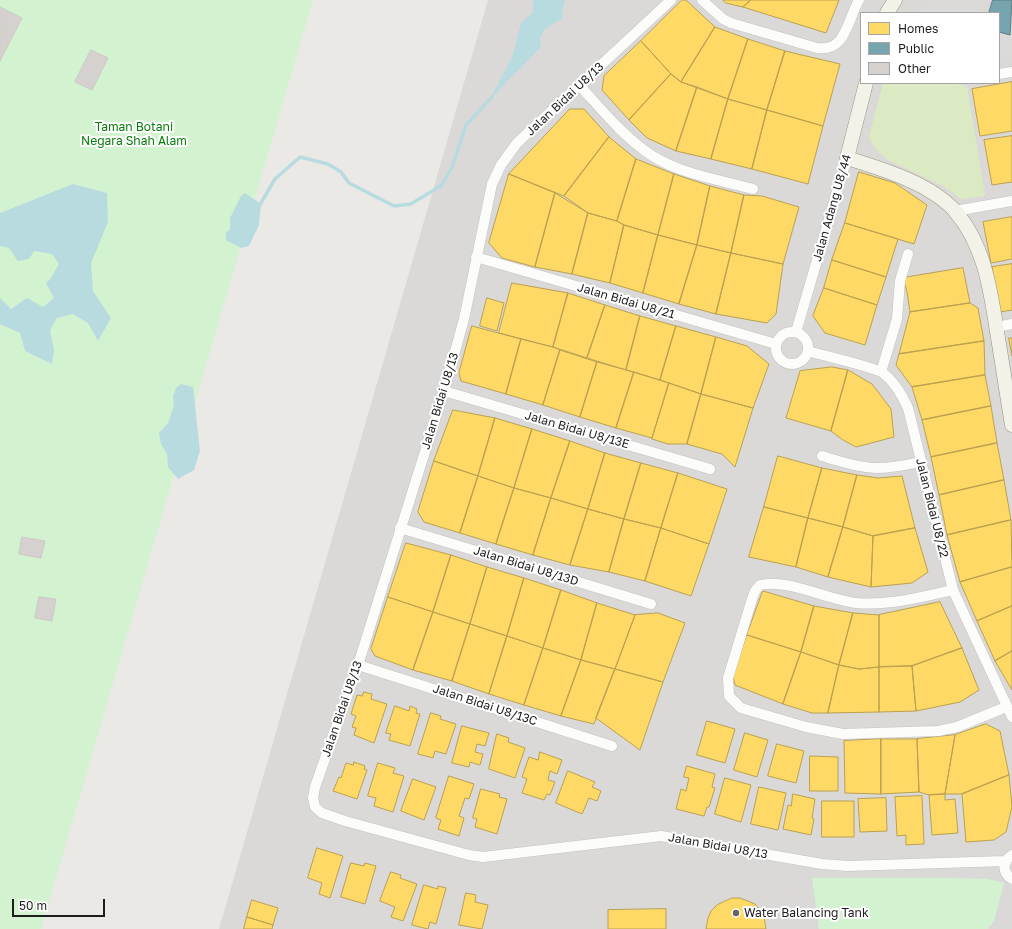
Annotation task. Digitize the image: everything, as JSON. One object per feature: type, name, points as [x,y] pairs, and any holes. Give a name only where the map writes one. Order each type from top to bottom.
[{"type":"street","name":"Jalan Bidai U8/13","points":[[671,0],[517,143],[501,165],[491,189],[464,319],[444,391],[358,665],[315,787],[313,798],[315,807],[322,813],[345,822],[446,850],[483,857],[661,836],[822,864],[848,866],[1009,858]]},
{"type":"street","points":[[702,0],[723,19],[731,23],[826,49],[832,48],[842,36],[859,0]]},
{"type":"street","points":[[888,12],[895,0]]},
{"type":"street","points":[[1000,74],[1012,72]]},
{"type":"street","name":"Jalan Adang U8/44","points":[[796,332],[847,158],[866,84]]},
{"type":"street","points":[[580,86],[624,133],[652,156],[679,168],[753,189]]},
{"type":"street","points":[[847,158],[882,169],[917,184],[946,203],[955,211],[976,246],[988,276],[1012,425]]},
{"type":"street","points":[[955,211],[1012,201]]},
{"type":"street","points":[[808,351],[882,372],[897,319],[900,281],[908,254]]},
{"type":"street","name":"Jalan Bidai U8/21","points":[[476,257],[776,344]]},
{"type":"street","points":[[997,327],[1012,324]]},
{"type":"street","points":[[796,332],[807,342],[808,351],[802,360],[794,364],[788,363],[784,362],[777,354],[776,344],[786,333],[796,332]]},
{"type":"street","name":"Jalan Bidai U8/22","points":[[882,372],[897,388],[908,408],[920,462],[953,590],[1006,707],[1012,717]]},
{"type":"street","name":"Jalan Bidai U8/13E","points":[[444,391],[710,469]]},
{"type":"street","points":[[822,456],[867,468],[883,469],[920,462]]},
{"type":"street","name":"Jalan Bidai U8/13D","points":[[400,528],[651,604]]},
{"type":"street","points":[[953,590],[888,603],[870,604],[853,603],[776,583],[760,585],[755,591],[752,599],[728,678],[729,696],[740,708],[806,727],[843,734],[938,731],[957,727],[1006,707]]},
{"type":"street","name":"Jalan Bidai U8/13C","points":[[358,665],[612,746]]},
{"type":"street","points":[[1009,858],[1005,871],[1012,879]]},
{"type":"shaded area","points":[[488,0],[1012,0],[1012,929],[219,929]]},
{"type":"shaded area","points":[[933,0],[984,0],[981,11],[985,12],[923,12]]},
{"type":"shaded area","points":[[1012,30],[1012,55],[1000,56],[1000,32],[1010,35]]},
{"type":"green space","name":"Taman Botani Negara Shah Alam","points":[[0,0],[313,0],[41,929],[0,929]]},
{"type":"green space","points":[[883,84],[958,84],[967,86],[985,196],[961,199],[943,186],[888,160],[872,144],[869,137]]},
{"type":"green space","points":[[812,878],[950,878],[988,879],[1004,883],[994,921],[988,929],[819,929]]},
{"type":"water","points":[[535,0],[565,0],[562,12],[563,18],[545,29],[540,37],[541,47],[490,99],[512,57],[521,23],[533,12],[533,2]]},
{"type":"water","points":[[73,184],[107,193],[108,222],[91,263],[93,291],[111,318],[98,341],[88,323],[73,314],[57,318],[50,330],[54,350],[52,364],[25,351],[20,333],[0,324],[0,298],[11,309],[27,298],[43,307],[54,298],[46,283],[51,278],[59,264],[52,254],[34,251],[29,259],[18,261],[9,248],[0,246],[0,213]]},
{"type":"water","points":[[245,193],[261,204],[259,225],[249,246],[241,248],[226,240],[226,233],[230,229],[230,218],[241,196]]},
{"type":"water","points":[[181,384],[193,387],[200,451],[194,470],[178,479],[168,467],[167,454],[161,444],[159,433],[168,423],[174,405],[173,396],[176,388]]},
{"type":"building: Homes","points":[[682,0],[686,0],[715,27],[681,82],[671,74],[641,41]]},
{"type":"building: Homes","points":[[723,0],[751,0],[743,7],[726,3]]},
{"type":"building: Homes","points":[[751,0],[839,0],[826,33],[743,7]]},
{"type":"building: Homes","points":[[715,27],[748,39],[728,99],[681,82]]},
{"type":"building: Homes","points":[[748,39],[785,51],[767,110],[728,99]]},
{"type":"building: Homes","points":[[641,41],[671,74],[629,120],[602,90],[604,76]]},
{"type":"building: Homes","points":[[785,51],[840,64],[823,126],[767,110]]},
{"type":"building: Homes","points":[[671,74],[681,82],[697,87],[676,151],[647,138],[629,120]]},
{"type":"building: Homes","points":[[1012,82],[1012,131],[980,136],[972,89]]},
{"type":"building: Homes","points":[[697,87],[728,99],[711,159],[676,151]]},
{"type":"building: Homes","points":[[728,99],[767,110],[752,169],[711,159]]},
{"type":"building: Homes","points":[[570,109],[584,109],[609,137],[564,196],[509,174]]},
{"type":"building: Homes","points":[[767,110],[823,126],[808,184],[752,169]]},
{"type":"building: Homes","points":[[1012,136],[1012,182],[992,185],[984,140]]},
{"type":"building: Homes","points":[[609,137],[636,159],[617,221],[588,213],[564,196]]},
{"type":"building: Homes","points":[[636,159],[674,174],[658,235],[624,225],[617,221]]},
{"type":"building: Homes","points":[[859,172],[895,183],[927,205],[914,244],[845,223]]},
{"type":"building: Homes","points":[[509,174],[555,193],[535,267],[502,258],[489,243]]},
{"type":"building: Homes","points":[[674,174],[710,186],[697,245],[658,235]]},
{"type":"building: Homes","points":[[710,186],[744,195],[731,253],[697,245]]},
{"type":"building: Homes","points":[[555,193],[588,213],[572,274],[535,267]]},
{"type":"building: Homes","points":[[744,195],[762,196],[799,207],[783,264],[731,253]]},
{"type":"building: Homes","points":[[588,213],[617,221],[624,225],[610,283],[572,274]]},
{"type":"building: Homes","points":[[1012,217],[1012,259],[991,263],[983,222]]},
{"type":"building: Homes","points":[[845,223],[898,239],[886,277],[832,260]]},
{"type":"building: Homes","points":[[624,225],[658,235],[643,293],[610,283]]},
{"type":"building: Homes","points":[[658,235],[697,245],[679,304],[643,293]]},
{"type":"building: Homes","points":[[697,245],[731,253],[716,314],[679,304]]},
{"type":"building: Homes","points":[[731,253],[783,264],[776,314],[767,323],[716,314]]},
{"type":"building: Homes","points":[[832,260],[886,277],[877,305],[824,288]]},
{"type":"building: Homes","points":[[1012,264],[1012,310],[1000,312],[992,267]]},
{"type":"building: Homes","points":[[963,268],[970,303],[910,312],[903,278]]},
{"type":"building: Homes","points":[[512,283],[568,293],[553,347],[499,333]]},
{"type":"building: Homes","points":[[824,288],[877,305],[865,345],[825,333],[813,316]]},
{"type":"building: Homes","points":[[568,293],[605,305],[587,358],[553,347]]},
{"type":"building: Homes","points":[[487,298],[504,303],[497,331],[480,326]]},
{"type":"building: Homes","points":[[970,303],[978,308],[984,341],[899,354],[910,312]]},
{"type":"building: Homes","points":[[605,305],[640,316],[626,370],[587,358]]},
{"type":"building: Homes","points":[[640,316],[676,326],[660,380],[626,370]]},
{"type":"building: Homes","points":[[472,326],[521,339],[506,394],[461,381],[459,373]]},
{"type":"building: Homes","points":[[676,326],[716,337],[701,394],[660,380]]},
{"type":"building: Homes","points":[[716,337],[747,346],[769,364],[753,408],[701,394]]},
{"type":"building: Homes","points":[[1009,338],[1012,338],[1012,356]]},
{"type":"building: Homes","points":[[521,339],[560,350],[543,405],[506,394]]},
{"type":"building: Homes","points":[[984,341],[985,375],[912,387],[896,365],[899,354]]},
{"type":"building: Homes","points":[[560,350],[597,362],[580,417],[543,405]]},
{"type":"building: Homes","points":[[597,362],[634,372],[616,428],[580,417]]},
{"type":"building: Homes","points":[[832,367],[848,370],[831,431],[786,418],[800,371]]},
{"type":"building: Homes","points":[[848,370],[872,384],[891,409],[894,437],[856,447],[831,431]]},
{"type":"building: Homes","points":[[634,372],[669,383],[652,438],[616,428]]},
{"type":"building: Homes","points":[[985,375],[991,406],[922,420],[912,387]]},
{"type":"building: Homes","points":[[669,383],[701,394],[687,444],[668,444],[652,439]]},
{"type":"building: Homes","points":[[701,394],[753,408],[735,467],[722,454],[687,444]]},
{"type":"building: Homes","points":[[991,406],[997,443],[931,457],[922,420]]},
{"type":"building: Homes","points":[[453,410],[495,418],[478,476],[434,461]]},
{"type":"building: Homes","points":[[495,418],[532,429],[514,488],[478,476]]},
{"type":"building: Homes","points":[[532,429],[570,441],[551,498],[514,488]]},
{"type":"building: Homes","points":[[570,441],[605,453],[588,509],[551,498]]},
{"type":"building: Homes","points":[[997,443],[1004,480],[939,495],[931,457]]},
{"type":"building: Homes","points":[[605,453],[641,463],[624,519],[588,509]]},
{"type":"building: Homes","points":[[778,456],[822,468],[808,518],[764,507]]},
{"type":"building: Homes","points":[[434,461],[478,476],[460,533],[424,522],[418,512]]},
{"type":"building: Homes","points":[[641,463],[678,473],[661,528],[624,519]]},
{"type":"building: Homes","points":[[822,468],[857,475],[843,527],[808,518]]},
{"type":"building: Homes","points":[[678,473],[727,489],[709,544],[661,528]]},
{"type":"building: Homes","points":[[857,475],[878,478],[902,476],[915,528],[873,536],[843,527]]},
{"type":"building: Homes","points":[[478,476],[514,488],[496,544],[460,533]]},
{"type":"building: Homes","points":[[1004,480],[1011,520],[947,535],[939,495]]},
{"type":"building: Homes","points":[[514,488],[551,498],[533,555],[496,544]]},
{"type":"building: Homes","points":[[551,498],[588,509],[570,565],[533,555]]},
{"type":"building: Homes","points":[[764,507],[808,518],[796,567],[749,557]]},
{"type":"building: Homes","points":[[588,509],[624,519],[609,572],[570,565]]},
{"type":"building: Homes","points":[[808,518],[843,527],[828,577],[796,567]]},
{"type":"building: Homes","points":[[624,519],[661,528],[645,581],[609,572]]},
{"type":"building: Homes","points":[[1011,520],[1012,567],[960,582],[947,535]]},
{"type":"building: Homes","points":[[843,527],[873,536],[871,587],[828,577]]},
{"type":"building: Homes","points":[[661,528],[709,544],[691,596],[645,581]]},
{"type":"building: Homes","points":[[915,528],[928,572],[912,583],[871,587],[873,536]]},
{"type":"building: Homes","points":[[406,543],[451,555],[433,612],[388,597]]},
{"type":"building: Homes","points":[[451,555],[487,567],[470,624],[433,612]]},
{"type":"building: Homes","points":[[487,567],[524,578],[507,636],[470,624]]},
{"type":"building: Homes","points":[[1012,567],[1012,606],[977,621],[960,582]]},
{"type":"building: Homes","points":[[524,578],[561,590],[543,648],[507,636]]},
{"type":"building: Homes","points":[[561,590],[597,603],[581,660],[543,648]]},
{"type":"building: Homes","points":[[763,591],[814,606],[801,652],[747,635]]},
{"type":"building: Homes","points":[[388,597],[433,612],[413,670],[375,656],[371,649]]},
{"type":"building: Homes","points":[[940,602],[962,648],[912,666],[879,667],[879,615]]},
{"type":"building: Homes","points":[[597,603],[635,615],[615,669],[581,660]]},
{"type":"building: Homes","points":[[814,606],[853,613],[839,665],[801,652]]},
{"type":"building: Homes","points":[[1012,606],[1012,651],[995,661],[977,621]]},
{"type":"building: Homes","points":[[433,612],[470,624],[452,681],[413,670]]},
{"type":"building: Homes","points":[[658,613],[685,623],[663,682],[615,669],[635,615]]},
{"type":"building: Homes","points":[[853,613],[879,615],[879,667],[859,669],[839,665]]},
{"type":"building: Homes","points":[[470,624],[507,636],[489,694],[452,681]]},
{"type":"building: Homes","points":[[747,635],[801,652],[783,704],[735,685],[733,676]]},
{"type":"building: Homes","points":[[507,636],[543,648],[524,705],[489,694]]},
{"type":"building: Homes","points":[[543,648],[581,660],[561,716],[524,705]]},
{"type":"building: Homes","points":[[962,648],[979,690],[960,702],[916,711],[912,666]]},
{"type":"building: Homes","points":[[1012,651],[1012,690],[995,661]]},
{"type":"building: Homes","points":[[801,652],[839,665],[828,713],[812,713],[783,704]]},
{"type":"building: Homes","points":[[581,660],[615,669],[594,724],[561,716]]},
{"type":"building: Homes","points":[[839,665],[859,669],[879,667],[879,712],[828,713]]},
{"type":"building: Homes","points":[[912,666],[916,711],[879,712],[879,667]]},
{"type":"building: Homes","points":[[615,669],[663,682],[640,750],[596,718]]},
{"type":"building: Homes","points":[[364,692],[372,694],[371,699],[387,704],[374,743],[354,735],[356,728],[352,727],[356,716],[351,714],[357,695],[362,696]]},
{"type":"building: Homes","points":[[395,706],[409,711],[410,706],[417,709],[416,713],[420,714],[410,746],[389,740],[391,734],[386,733]]},
{"type":"building: Homes","points":[[431,713],[441,716],[440,719],[456,724],[446,754],[435,751],[433,758],[418,754]]},
{"type":"building: Homes","points":[[707,721],[735,729],[725,763],[697,755]]},
{"type":"building: Homes","points":[[986,724],[1000,731],[1009,775],[962,794],[945,794],[955,735]]},
{"type":"building: Homes","points":[[462,726],[489,733],[485,746],[477,744],[475,752],[483,754],[480,765],[470,762],[469,767],[452,763]]},
{"type":"building: Homes","points":[[745,733],[768,740],[757,777],[734,770]]},
{"type":"building: Homes","points":[[497,734],[509,738],[508,742],[525,748],[515,778],[489,769]]},
{"type":"building: Homes","points":[[955,735],[945,794],[929,795],[919,792],[917,739]]},
{"type":"building: Homes","points":[[881,739],[881,794],[845,793],[844,741]]},
{"type":"building: Homes","points":[[881,739],[917,739],[919,792],[881,794]]},
{"type":"building: Homes","points":[[777,744],[804,751],[796,783],[768,776]]},
{"type":"building: Homes","points":[[540,752],[562,760],[557,774],[550,771],[548,780],[555,782],[550,795],[547,794],[544,800],[522,793],[527,779],[522,777],[529,757],[538,760]]},
{"type":"building: Homes","points":[[810,756],[838,757],[838,791],[810,791]]},
{"type":"building: Homes","points":[[354,762],[365,766],[364,769],[367,770],[357,799],[333,791],[339,777],[341,778],[346,763],[353,765]]},
{"type":"building: Homes","points":[[378,763],[395,768],[393,773],[404,776],[393,812],[374,806],[376,798],[368,796]]},
{"type":"building: Homes","points":[[687,766],[715,774],[712,787],[715,788],[709,807],[707,807],[704,816],[676,809],[681,789],[686,791],[689,778],[684,777]]},
{"type":"building: Homes","points":[[568,771],[595,782],[592,787],[601,791],[597,801],[589,798],[582,814],[556,803]]},
{"type":"building: Homes","points":[[1009,775],[1012,807],[1006,832],[994,840],[966,842],[962,794]]},
{"type":"building: Homes","points":[[449,776],[474,784],[469,799],[465,798],[459,816],[464,818],[459,836],[438,829],[441,820],[436,818]]},
{"type":"building: Homes","points":[[725,778],[751,785],[741,822],[715,814]]},
{"type":"building: Homes","points":[[413,779],[436,787],[424,820],[401,811]]},
{"type":"building: Homes","points":[[759,787],[786,793],[778,830],[751,824]]},
{"type":"building: Homes","points":[[481,789],[500,794],[499,797],[507,799],[497,834],[475,827],[477,819],[473,818]]},
{"type":"building: Homes","points":[[793,794],[815,799],[812,818],[814,819],[811,835],[783,829],[788,805],[791,806]]},
{"type":"building: Homes","points":[[945,794],[945,800],[955,799],[958,833],[932,835],[929,795]]},
{"type":"building: Homes","points":[[922,796],[924,844],[906,845],[906,835],[897,836],[895,797]]},
{"type":"building: Homes","points":[[886,798],[887,831],[860,832],[858,799]]},
{"type":"building: Homes","points":[[822,801],[854,801],[854,837],[822,837]]},
{"type":"building: Homes","points":[[317,848],[343,856],[330,898],[319,894],[322,883],[308,878]]},
{"type":"building: Homes","points":[[351,863],[364,866],[365,863],[376,866],[365,904],[341,897]]},
{"type":"building: Homes","points":[[391,872],[401,875],[400,878],[417,884],[403,921],[391,917],[395,907],[380,901]]},
{"type":"building: Homes","points":[[424,885],[438,889],[438,886],[446,888],[436,924],[430,922],[428,929],[412,925]]},
{"type":"building: Homes","points":[[466,893],[476,895],[475,902],[488,905],[482,929],[459,925]]},
{"type":"building: Homes","name":"Water Balancing Tank","points":[[732,898],[740,898],[755,904],[764,916],[766,929],[706,929],[711,911],[717,905]]},
{"type":"building: Homes","points":[[252,900],[278,908],[273,925],[247,917]]},
{"type":"building: Homes","points":[[666,909],[666,929],[608,929],[608,910]]},
{"type":"building: Homes","points":[[247,917],[273,925],[272,929],[244,929]]},
{"type":"building: Public","points":[[993,0],[1012,0],[1010,35],[1000,32],[1000,12],[989,12]]},
{"type":"building: Other","points":[[0,7],[22,18],[0,61]]},
{"type":"building: Other","points":[[91,50],[108,58],[92,90],[75,82]]},
{"type":"building: Other","points":[[22,537],[45,541],[41,558],[19,554]]},
{"type":"building: Other","points":[[39,597],[56,599],[52,621],[35,618]]},
{"type":"waterway","points":[[258,208],[275,179],[300,157],[328,164],[341,172],[349,183],[394,206],[411,204],[442,185],[452,167],[466,125],[492,97]]},
{"type":"place","name":"Water Balancing Tank","points":[[736,913]]}]
